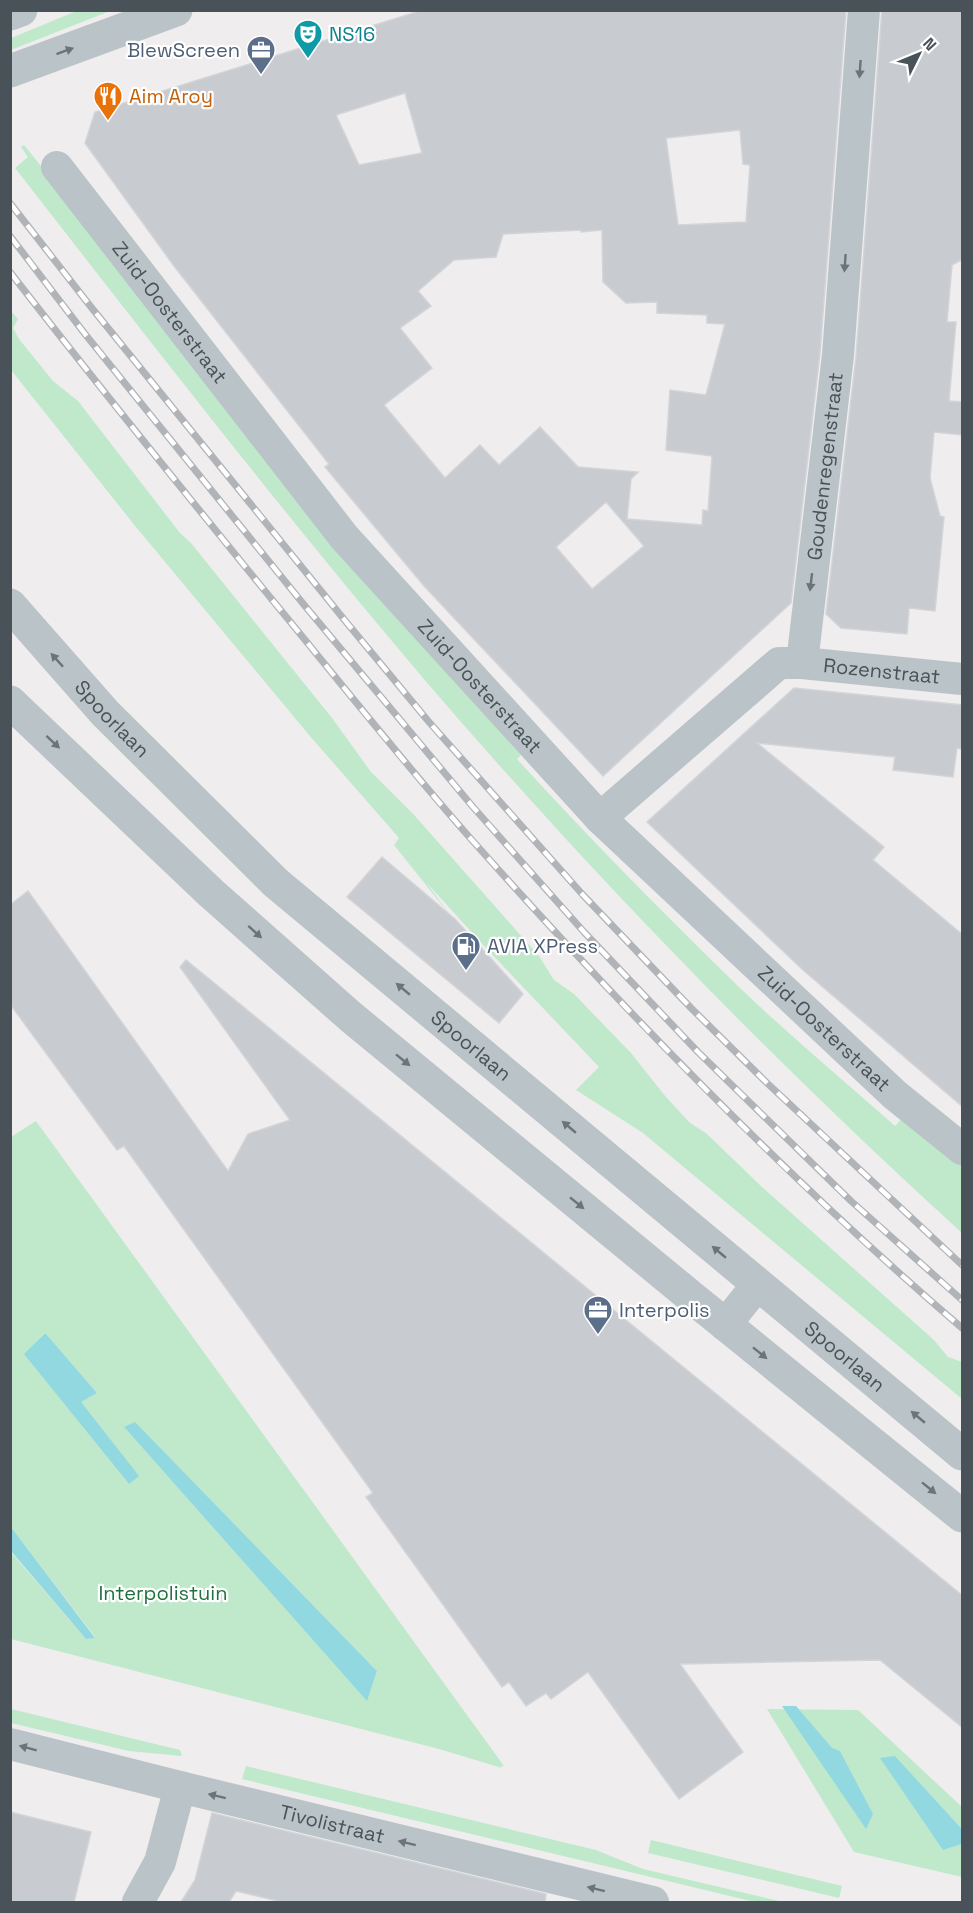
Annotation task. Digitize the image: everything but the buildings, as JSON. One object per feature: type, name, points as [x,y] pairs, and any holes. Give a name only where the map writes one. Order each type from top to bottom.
[{"type":"street","points":[[10,14],[21,10]]},
{"type":"street","points":[[10,71],[176,10]]},
{"type":"street","name":"Goudenregenstraat","points":[[802,663],[838,355],[864,10]]},
{"type":"street","name":"Zuid-Oosterstraat","points":[[57,167],[344,537],[600,818],[895,1095],[963,1149]]},
{"type":"street","name":"Spoorlaan","points":[[10,605],[105,712],[276,883],[963,1454]]},
{"type":"street","points":[[600,818],[779,663],[802,663]]},
{"type":"street","name":"Rozenstraat","points":[[802,663],[963,679]]},
{"type":"street","points":[[10,702],[212,893],[351,1017],[725,1325],[963,1516]]},
{"type":"street","points":[[725,1325],[758,1284]]},
{"type":"street","name":"Tivolistraat","points":[[10,1744],[653,1902]]},
{"type":"street","points":[[138,1902],[160,1862],[180,1787]]},
{"type":"green space","points":[[79,10],[110,11],[11,50],[11,38]]},
{"type":"green space","points":[[24,145],[485,714],[521,755],[517,759],[654,903],[777,1022],[895,1126],[905,1115],[962,1165],[962,1233],[821,1100],[684,964],[551,823],[423,678],[267,489],[15,168],[28,157],[21,147]]},
{"type":"green space","points":[[10,310],[18,319],[13,328],[19,339],[53,381],[78,401],[180,533],[191,543],[332,718],[371,772],[415,816],[539,956],[554,980],[574,994],[631,1053],[689,1122],[707,1134],[762,1187],[934,1340],[948,1357],[962,1362],[962,1399],[643,1133],[576,1090],[599,1067],[426,882],[450,915],[394,845],[399,838],[309,735],[136,527],[11,370]]},
{"type":"green space","name":"Interpolistuin","points":[[36,1121],[504,1766],[501,1766],[502,1768],[439,1749],[11,1639],[10,1551],[86,1639],[95,1637],[11,1527],[11,1137]],"holes":[[[44,1333],[97,1393],[80,1402],[129,1484],[25,1354]],[[124,1427],[270,1561],[377,1671],[367,1700]]]},
{"type":"green space","points":[[11,1709],[180,1750],[182,1756],[129,1751],[11,1723]]},
{"type":"green space","points":[[767,1709],[858,1710],[962,1807],[962,1829],[895,1756],[943,1850],[962,1844],[962,1877],[854,1852]]},
{"type":"green space","points":[[246,1766],[596,1850],[643,1869],[783,1902],[755,1902],[242,1779]]},
{"type":"green space","points":[[651,1840],[842,1886],[839,1898],[648,1853]]},
{"type":"water","points":[[45,1333],[97,1393],[81,1402],[139,1476],[129,1484],[24,1354]]},
{"type":"water","points":[[135,1422],[377,1671],[367,1701],[124,1427]]},
{"type":"water","points":[[11,1527],[95,1638],[86,1639],[11,1551]]},
{"type":"water","points":[[782,1706],[796,1706],[832,1748],[840,1751],[873,1814],[866,1829]]},
{"type":"water","points":[[895,1756],[962,1829],[962,1844],[943,1850],[880,1758]]},
{"type":"railway","points":[[10,203],[91,307],[347,623],[429,722],[583,895],[691,1008],[767,1083],[962,1265]]},
{"type":"railway","points":[[10,236],[85,334],[305,606],[473,807],[584,932],[698,1052],[851,1201],[962,1300]]},
{"type":"railway","points":[[10,272],[141,438],[371,721],[529,904],[648,1030],[770,1153],[833,1213],[962,1328]]},
{"type":"place","name":"NS16","points":[[308,60]]},
{"type":"place","name":"BlewScreen","points":[[261,76]]},
{"type":"place","name":"Aim Aroy","points":[[108,122]]},
{"type":"place","name":"AVIA XPress","points":[[466,972]]},
{"type":"place","name":"Interpolis","points":[[598,1336]]}]
